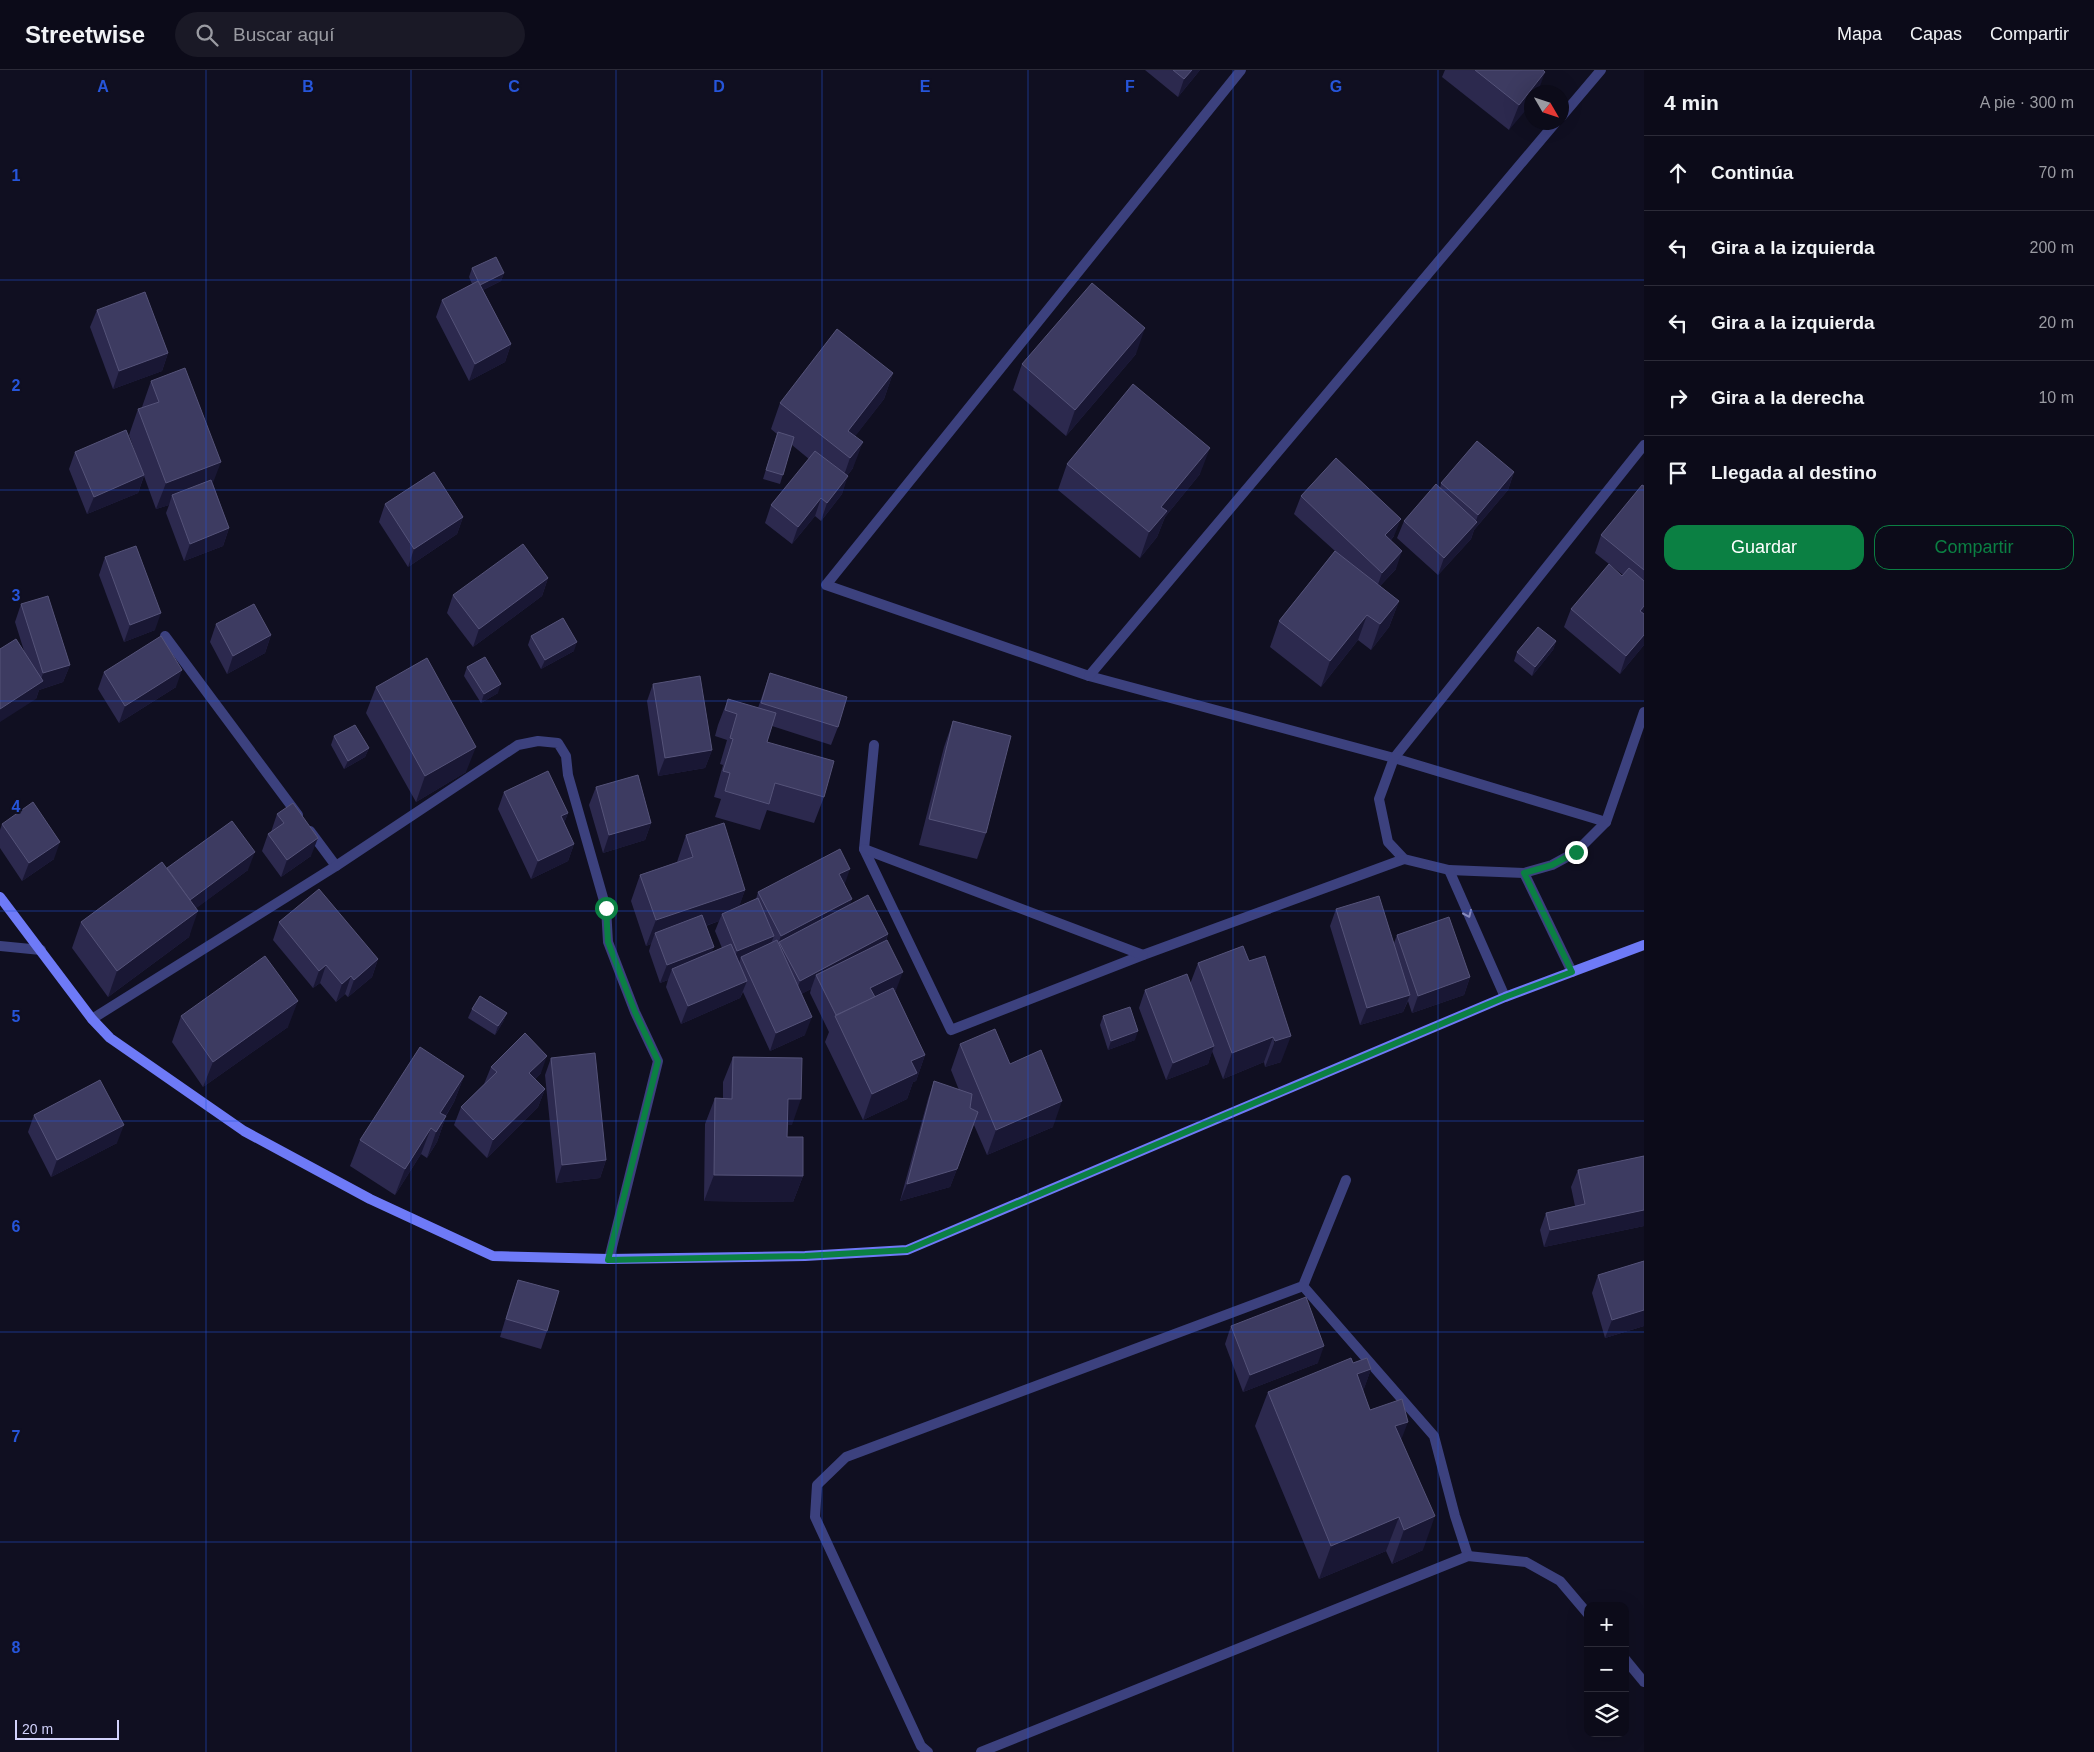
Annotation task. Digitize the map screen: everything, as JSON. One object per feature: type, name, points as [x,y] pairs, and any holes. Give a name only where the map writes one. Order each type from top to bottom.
[{"type":"street","points":[[1241,70],[826,586],[1089,676],[1394,758],[1606,822]]},
{"type":"street","points":[[1569,108],[1600,70]]},
{"type":"street","points":[[1089,676],[1549,130]]},
{"type":"street","points":[[1644,445],[1394,758],[1379,798],[1388,842],[1404,859],[1448,870],[1524,873],[1552,865],[1576,852],[1606,822],[1644,712]]},
{"type":"street","points":[[164,636],[336,866]]},
{"type":"street","points":[[92,1018],[336,866],[518,745],[538,741],[558,743],[566,756],[568,775],[604,899],[608,942],[635,1012],[658,1061],[608,1260]]},
{"type":"street","points":[[874,745],[864,849],[951,1030],[1143,955],[1404,859]]},
{"type":"street","points":[[864,849],[1143,955]]},
{"type":"street","points":[[1448,870],[1505,997]]},
{"type":"street","points":[[1524,873],[1572,972]]},
{"type":"street","points":[[0,897],[92,1018],[110,1038],[244,1131],[370,1199],[493,1256],[608,1260],[805,1256],[907,1250],[1505,997],[1644,945]]},
{"type":"street","points":[[0,946],[41,950]]},
{"type":"street","points":[[928,1752],[921,1746],[815,1517],[817,1485],[846,1457],[1303,1286],[1346,1180]]},
{"type":"street","points":[[1303,1286],[1434,1436],[1454,1516],[1468,1556]]},
{"type":"street","points":[[981,1752],[1468,1556],[1526,1562],[1560,1581],[1584,1609]]},
{"type":"street","points":[[1629,1664],[1644,1682]]},
{"type":"building","points":[[1173,70],[1192,70],[1184,79]]},
{"type":"building","points":[[1475,70],[1543,70],[1545,72],[1535,85],[1524,85],[1524,99],[1519,105]]},
{"type":"building","points":[[496,257],[504,273],[480,285],[472,268]]},
{"type":"building","points":[[478,281],[511,344],[475,364],[442,300]]},
{"type":"building","points":[[1092,283],[1145,328],[1075,410],[1022,364]]},
{"type":"building","points":[[145,292],[168,353],[119,371],[97,310]]},
{"type":"building","points":[[837,329],[893,373],[848,431],[863,442],[850,458],[780,403]]},
{"type":"building","points":[[185,368],[221,462],[166,483],[138,409],[159,402],[151,381]]},
{"type":"building","points":[[1133,384],[1210,448],[1161,507],[1167,511],[1149,532],[1067,464]]},
{"type":"building","points":[[126,430],[144,475],[94,497],[75,452]]},
{"type":"building","points":[[778,432],[794,437],[783,475],[766,470]]},
{"type":"building","points":[[1477,441],[1514,472],[1478,515],[1441,483]]},
{"type":"building","points":[[815,451],[848,476],[827,503],[821,498],[798,527],[771,505]]},
{"type":"building","points":[[1336,458],[1401,519],[1385,535],[1402,551],[1382,573],[1301,496]]},
{"type":"building","points":[[434,472],[463,517],[414,549],[385,504]]},
{"type":"building","points":[[211,480],[229,528],[190,544],[172,495]]},
{"type":"building","points":[[1436,484],[1477,522],[1444,558],[1404,521]]},
{"type":"building","points":[[1642,485],[1644,486],[1644,570],[1601,535]]},
{"type":"building","points":[[523,544],[548,578],[479,629],[453,595]]},
{"type":"building","points":[[136,546],[161,613],[130,625],[105,557]]},
{"type":"building","points":[[1335,551],[1399,601],[1380,624],[1367,615],[1330,661],[1279,621]]},
{"type":"building","points":[[1609,564],[1622,576],[1629,568],[1644,581],[1644,606],[1640,611],[1644,614],[1644,635],[1626,656],[1571,609]]},
{"type":"building","points":[[48,596],[70,665],[43,673],[21,604]]},
{"type":"building","points":[[254,604],[271,635],[233,656],[216,624]]},
{"type":"building","points":[[563,618],[577,642],[545,660],[531,636]]},
{"type":"building","points":[[1538,627],[1556,641],[1535,667],[1517,652]]},
{"type":"building","points":[[161,636],[182,670],[125,706],[104,672]]},
{"type":"building","points":[[16,639],[43,681],[0,709],[0,649]]},
{"type":"building","points":[[485,657],[501,684],[484,694],[467,667]]},
{"type":"building","points":[[427,658],[476,747],[425,776],[376,687]]},
{"type":"building","points":[[770,673],[847,697],[838,727],[761,703]]},
{"type":"building","points":[[700,676],[712,750],[665,758],[653,684]]},
{"type":"building","points":[[728,699],[776,713],[767,742],[834,761],[824,797],[775,783],[769,804],[725,791],[730,773],[723,771],[733,739],[730,738],[737,714],[725,710]]},
{"type":"building","points":[[953,721],[1011,736],[986,833],[929,819]]},
{"type":"building","points":[[355,725],[369,748],[348,761],[334,736]]},
{"type":"building","points":[[548,771],[568,813],[561,816],[574,844],[538,861],[504,792]]},
{"type":"building","points":[[638,775],[651,823],[609,835],[596,787]]},
{"type":"building","points":[[33,802],[60,842],[29,863],[2,824]]},
{"type":"building","points":[[293,803],[318,838],[287,860],[268,834],[284,823],[277,814]]},
{"type":"building","points":[[232,821],[255,852],[190,900],[167,868]]},
{"type":"building","points":[[724,823],[745,890],[656,920],[640,875],[693,857],[686,835]]},
{"type":"building","points":[[840,849],[850,869],[839,874],[852,899],[781,936],[758,892]]},
{"type":"building","points":[[162,862],[198,911],[117,971],[81,922]]},
{"type":"building","points":[[319,889],[378,959],[354,980],[351,976],[342,984],[326,965],[319,971],[279,922]]},
{"type":"building","points":[[868,895],[888,934],[800,981],[779,942]]},
{"type":"building","points":[[1379,896],[1410,995],[1367,1008],[1336,909]]},
{"type":"building","points":[[758,898],[774,936],[737,951],[722,914]]},
{"type":"building","points":[[702,915],[714,947],[667,965],[655,933]]},
{"type":"building","points":[[1449,917],[1470,977],[1418,996],[1397,935]]},
{"type":"building","points":[[777,940],[812,1017],[776,1033],[741,957]]},
{"type":"building","points":[[887,940],[903,972],[870,988],[875,997],[836,1015],[816,975]]},
{"type":"building","points":[[731,944],[747,981],[688,1006],[672,969]]},
{"type":"building","points":[[1243,946],[1249,961],[1265,956],[1291,1036],[1275,1041],[1273,1037],[1232,1053],[1198,963]]},
{"type":"building","points":[[265,956],[298,1001],[213,1062],[181,1016]]},
{"type":"building","points":[[1187,974],[1214,1046],[1173,1063],[1145,990]]},
{"type":"building","points":[[893,988],[925,1055],[911,1061],[917,1073],[872,1094],[835,1016]]},
{"type":"building","points":[[480,996],[507,1013],[498,1026],[472,1009]]},
{"type":"building","points":[[1130,1007],[1138,1031],[1111,1041],[1103,1016]]},
{"type":"building","points":[[995,1029],[1010,1064],[1041,1050],[1062,1101],[996,1130],[960,1044]]},
{"type":"building","points":[[525,1033],[547,1056],[529,1073],[545,1089],[493,1140],[461,1107],[497,1072],[491,1067]]},
{"type":"building","points":[[420,1047],[464,1076],[440,1113],[446,1116],[436,1132],[431,1128],[405,1169],[360,1140]]},
{"type":"building","points":[[595,1053],[606,1160],[562,1165],[551,1058]]},
{"type":"building","points":[[733,1057],[802,1058],[801,1099],[788,1099],[787,1137],[803,1137],[803,1176],[714,1175],[715,1098],[732,1099]]},
{"type":"building","points":[[100,1080],[124,1125],[57,1160],[34,1115]]},
{"type":"building","points":[[934,1081],[972,1094],[970,1108],[978,1112],[957,1169],[907,1184]]},
{"type":"building","points":[[1644,1156],[1644,1210],[1550,1230],[1546,1213],[1585,1204],[1578,1170]]},
{"type":"building","points":[[1644,1261],[1644,1310],[1612,1320],[1598,1275]]},
{"type":"building","points":[[518,1280],[559,1291],[547,1331],[506,1319]]},
{"type":"building","points":[[1306,1297],[1324,1346],[1250,1375],[1231,1326]]},
{"type":"building","points":[[1351,1358],[1353,1363],[1367,1358],[1371,1369],[1357,1374],[1370,1410],[1402,1399],[1408,1422],[1395,1426],[1435,1516],[1404,1530],[1399,1517],[1331,1546],[1268,1392]]},
{"type":"route","points":[[606,908],[608,942],[635,1012],[658,1061],[608,1260],[805,1256],[907,1250],[1505,997],[1572,972],[1524,873],[1552,865],[1576,852]]}]
